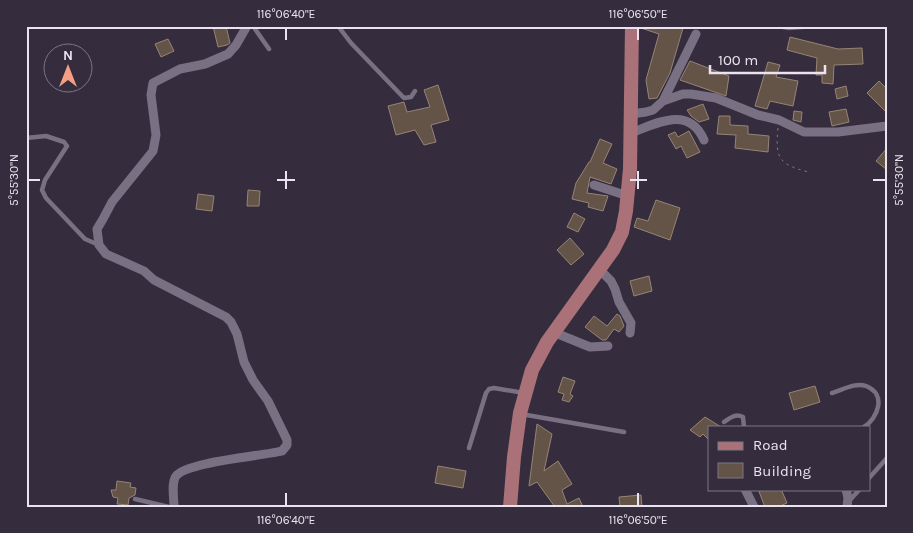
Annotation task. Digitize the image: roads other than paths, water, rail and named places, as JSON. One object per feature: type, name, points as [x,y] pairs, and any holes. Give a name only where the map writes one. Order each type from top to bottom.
[{"type":"main road","points":[[510,507],[520,413],[538,356],[553,332],[613,250],[622,232],[628,196],[632,26]]},
{"type":"street","points":[[174,507],[173,482],[182,470],[282,450],[287,444],[287,440],[268,401],[247,369],[234,328],[226,317],[154,280],[144,271],[106,254],[99,245],[97,229],[112,202],[153,151],[156,135],[151,95],[153,83],[180,69],[205,64],[228,54],[236,45],[247,26]]},
{"type":"street","points":[[631,114],[653,110],[663,101],[696,34]]},
{"type":"street","points":[[663,101],[683,94],[701,94],[758,115],[779,120],[804,132],[838,132],[887,126]]},
{"type":"street","points":[[630,133],[665,120],[678,119],[695,126],[702,133],[704,140]]},
{"type":"street","points":[[594,185],[628,196]]},
{"type":"street","points":[[599,269],[611,281],[615,289],[619,302],[630,323],[630,333]]},
{"type":"street","points":[[553,332],[590,347],[608,346]]},
{"type":"street","points":[[746,490],[754,507]]},
{"type":"street","points":[[846,490],[848,504]]},
{"type":"lane","points":[[253,26],[269,49]]},
{"type":"lane","points":[[338,26],[350,42],[404,98],[411,97],[415,91]]},
{"type":"lane","points":[[778,26],[789,28],[813,26]]},
{"type":"lane","points":[[26,138],[46,136],[64,142],[67,146],[45,180],[42,190],[46,198],[85,239],[99,245]]},
{"type":"lane","points":[[832,394],[853,386],[867,386],[873,390],[880,406],[876,416],[865,426]]},
{"type":"lane","points":[[469,448],[486,393],[489,389],[494,388],[525,393]]},
{"type":"lane","points":[[520,413],[624,432]]},
{"type":"lane","points":[[724,422],[732,416],[739,415],[743,416],[744,426]]},
{"type":"lane","points":[[870,477],[887,458]]},
{"type":"lane","points":[[848,504],[859,490]]},
{"type":"lane","points":[[136,498],[169,507]]}]
